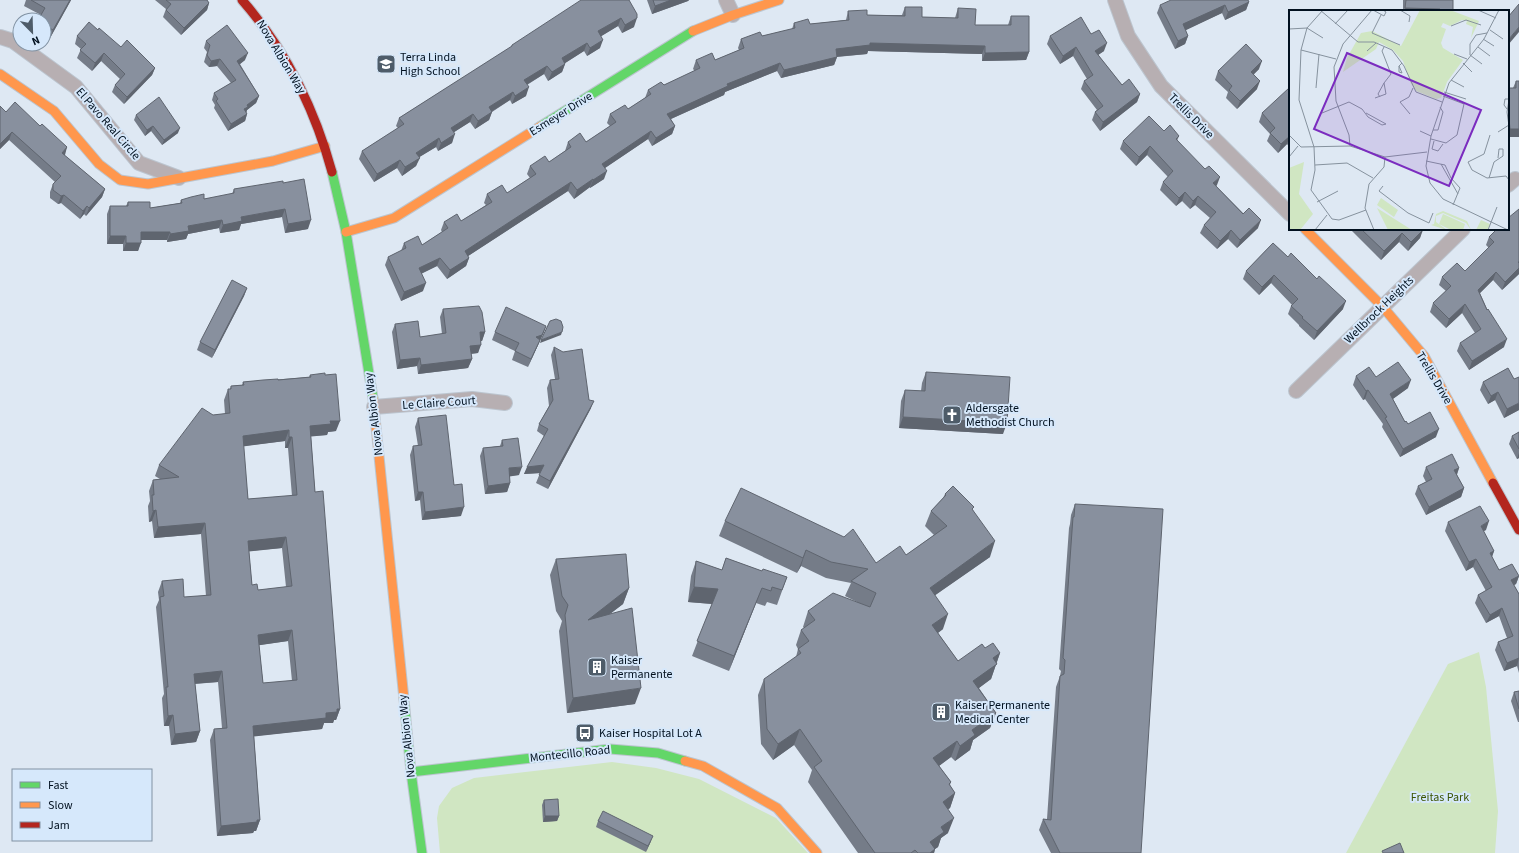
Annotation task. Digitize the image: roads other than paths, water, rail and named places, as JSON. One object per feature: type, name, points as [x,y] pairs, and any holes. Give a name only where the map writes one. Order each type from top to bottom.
[{"type":"street","name":"Nova Albion Way","points":[[242,0],[255,15],[286,62],[304,95],[325,146],[338,194],[346,232],[374,407],[410,772],[422,853]]},
{"type":"street","points":[[726,0],[732,15]]},
{"type":"street","name":"Esmeyer Drive","points":[[346,232],[394,218],[689,34],[732,15],[779,0]]},
{"type":"street","name":"Trellis Drive","points":[[1115,0],[1128,36],[1161,86],[1289,213]]},
{"type":"street","name":"El Pavo Real Circle","points":[[0,37],[13,41],[76,87],[139,163],[179,178]]},
{"type":"street","points":[[0,74],[54,111],[99,164],[120,180],[148,184],[273,161],[325,146]]},
{"type":"street","name":"Trellis Drive","points":[[1306,230],[1383,306],[1424,356],[1519,530]]},
{"type":"street","name":"Wellbrock Heights","points":[[1296,391],[1462,230]]},
{"type":"street","name":"Le Claire Court","points":[[374,407],[472,399],[505,403]]},
{"type":"street","name":"Montecillo Road","points":[[410,772],[610,749],[658,753],[703,766],[777,808],[817,853]]},
{"type":"place","name":"Terra Linda High School","points":[[386,64]]},
{"type":"place","name":"Aldersgate Methodist Church","points":[[952,415]]},
{"type":"place","name":"Kaiser Permanente","points":[[597,667]]},
{"type":"place","name":"Kaiser Permanente Medical Center","points":[[941,712]]},
{"type":"place","name":"Kaiser Hospital Lot A","points":[[585,733]]},
{"type":"park label","name":"Freitas Park","points":[[1440,797]]}]
